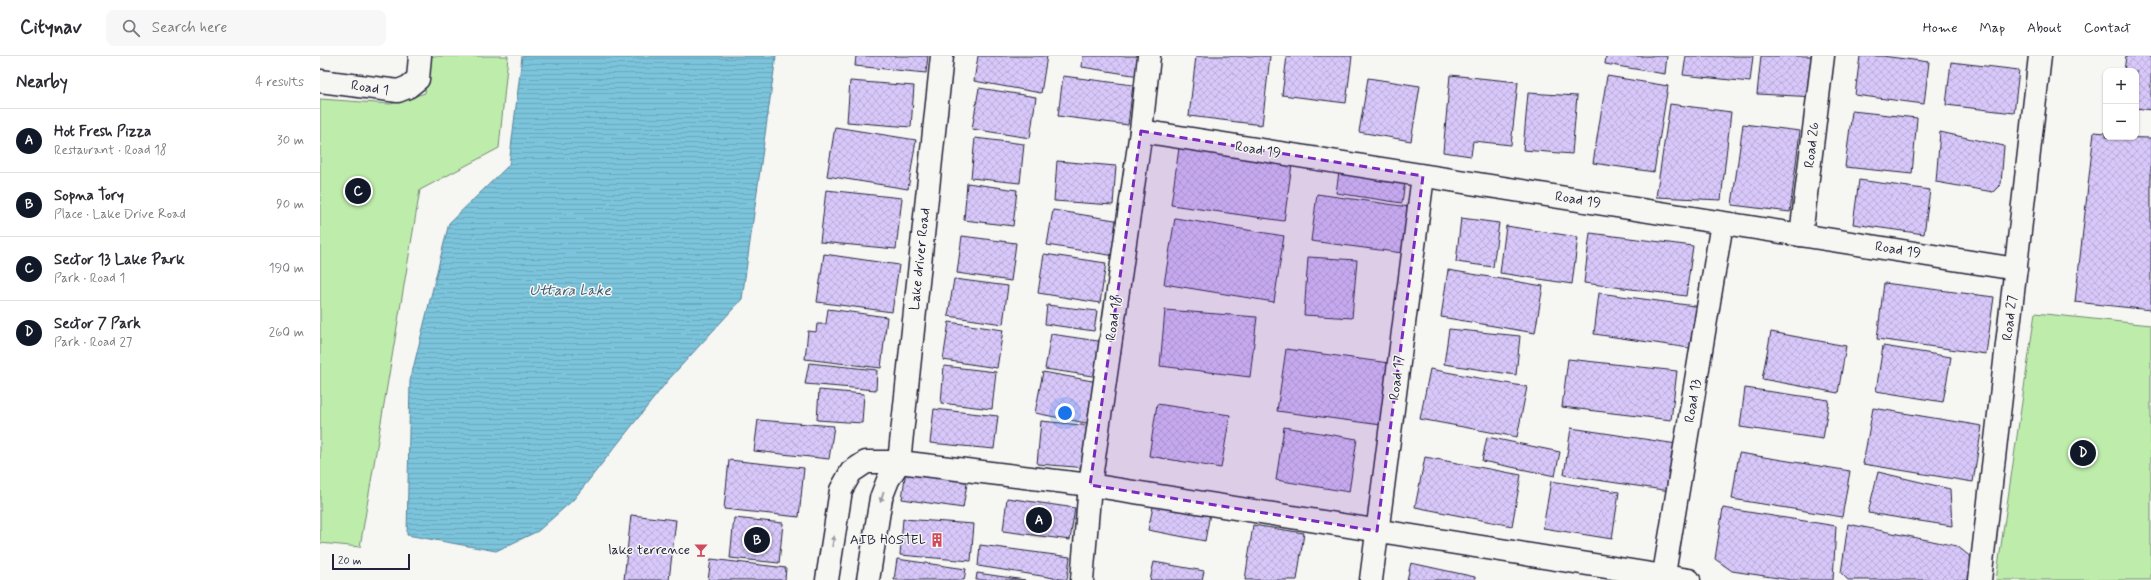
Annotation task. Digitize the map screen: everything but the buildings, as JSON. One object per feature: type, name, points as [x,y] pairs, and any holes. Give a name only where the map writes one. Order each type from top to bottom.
[{"type":"street","name":"Road 1","points":[[320,81],[398,91],[408,87],[418,79],[420,56]]},
{"type":"street","name":"Lake driver Road","points":[[899,462],[942,56]]},
{"type":"street","name":"Road 18","points":[[1082,580],[1090,485],[1141,131],[1149,56]]},
{"type":"street","name":"Road 26","points":[[1800,235],[1823,56]]},
{"type":"street","name":"Road 27","points":[[1980,580],[2040,56]]},
{"type":"street","name":"Road 19","points":[[1141,131],[2016,269]]},
{"type":"street","name":"Road 17","points":[[1370,580],[1423,176]]},
{"type":"street","name":"Road 13","points":[[1663,578],[1722,223]]},
{"type":"street","points":[[827,580],[841,490],[851,472],[866,462],[899,462],[1090,485],[1663,578],[1689,580]]},
{"type":"street","points":[[868,580],[881,498],[888,480],[899,462]]},
{"type":"highlighted area","points":[[1141,131],[1423,176],[1377,531],[1090,485]]},
{"type":"green space","points":[[429,56],[508,56],[499,148],[420,190],[360,547],[320,543],[320,99],[391,104],[425,93]]},
{"type":"green space","points":[[2035,313],[2151,325],[2151,580],[1996,580]]},
{"type":"water","name":"Uttara Lake","points":[[522,56],[776,56],[742,299],[669,379],[573,500],[538,531],[496,551],[407,535],[410,381],[449,223],[509,165]]},
{"type":"place","name":"Sector 13 Lake Park","points":[[358,191]]},
{"type":"place","name":"Sector 7 Park","points":[[2083,453]]},
{"type":"place","name":"Hot Fresh Pizza","points":[[1039,520]]},
{"type":"place","name":"Sopna Tory","points":[[757,540]]},
{"type":"place","name":"AIB HOSTEL","points":[[937,540]]},
{"type":"place","name":"lake terrence","points":[[701,550]]}]
